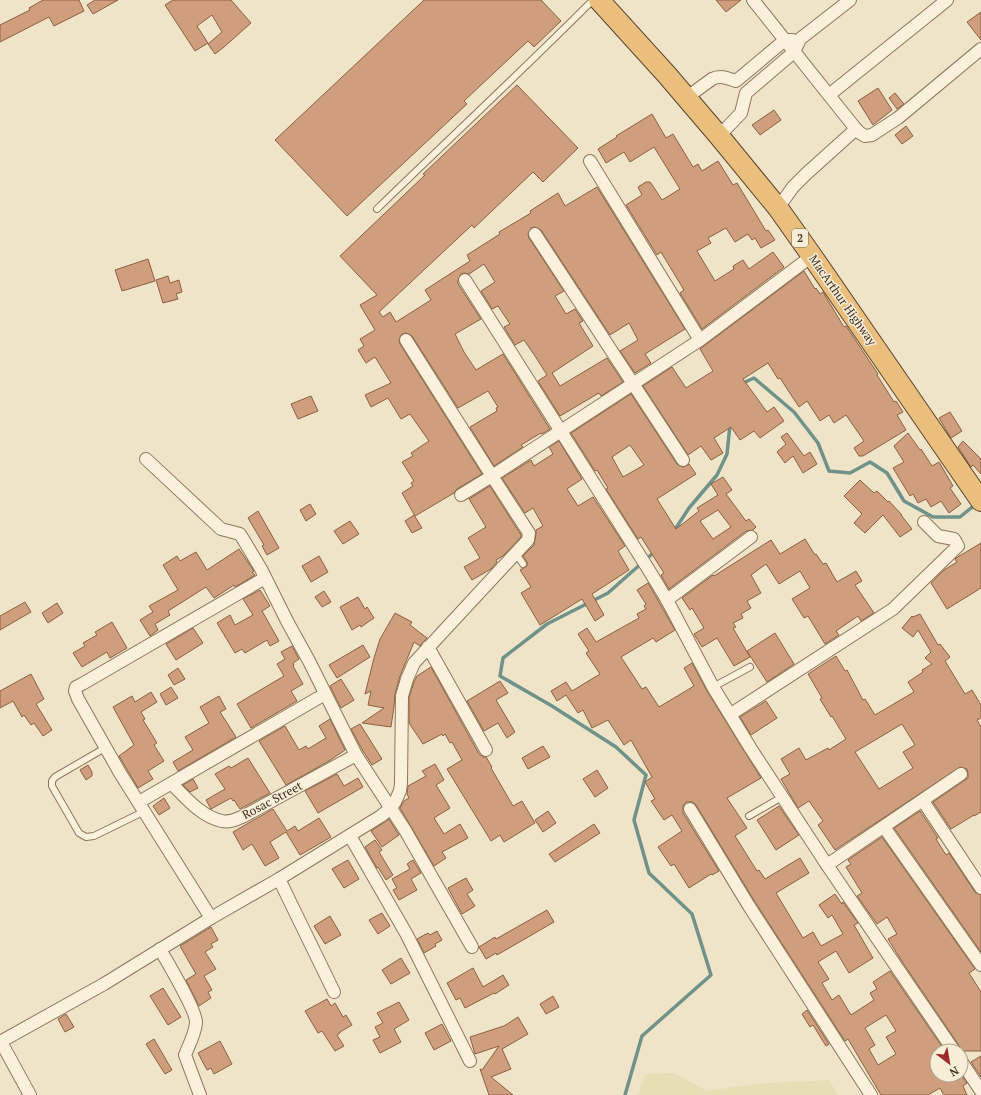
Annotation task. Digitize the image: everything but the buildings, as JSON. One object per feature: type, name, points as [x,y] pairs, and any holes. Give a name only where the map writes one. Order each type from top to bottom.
[{"type":"highway","name":"MacArthur Highway","points":[[599,0],[720,136],[778,208],[979,498]]},
{"type":"street","points":[[753,0],[856,129],[865,136],[872,135],[898,118],[981,49]]},
{"type":"street","points":[[720,136],[741,113],[746,93],[794,52],[800,39],[850,0]]},
{"type":"street","points":[[829,95],[947,0]]},
{"type":"street","points":[[736,81],[785,40],[800,39]]},
{"type":"street","points":[[686,98],[717,77],[723,77],[736,81],[746,93]]},
{"type":"street","points":[[778,208],[793,187],[856,129]]},
{"type":"street","points":[[590,161],[700,340]]},
{"type":"street","points":[[535,234],[683,460]]},
{"type":"street","points":[[461,495],[700,340],[812,256]]},
{"type":"street","points":[[465,280],[647,567],[667,600],[713,687],[751,749],[827,865],[949,1043]]},
{"type":"street","points":[[30,1095],[1,1042],[104,984],[160,949],[279,879],[350,836],[391,808],[397,798],[401,783],[402,696],[414,663],[428,647],[519,559],[528,540],[529,534],[406,340]]},
{"type":"street","points":[[146,459],[221,529],[240,534],[265,578],[356,755],[419,854],[472,947]]},
{"type":"street","points":[[730,714],[893,609],[958,546],[954,539],[938,536],[924,522]]},
{"type":"street","points":[[667,600],[751,537]]},
{"type":"street","points":[[212,918],[105,748],[75,691],[76,688],[265,578]]},
{"type":"street","points":[[428,647],[486,750]]},
{"type":"street","points":[[142,807],[172,784],[325,694]]},
{"type":"street","name":"Rosac Street","points":[[172,784],[193,806],[208,815],[223,821],[229,821],[244,816],[356,755]]},
{"type":"street","points":[[827,865],[961,774]]},
{"type":"street","points":[[922,801],[981,888]]},
{"type":"street","points":[[690,809],[749,906],[871,1095]]},
{"type":"street","points":[[884,826],[981,965]]},
{"type":"street","points":[[350,836],[407,936],[470,1061]]},
{"type":"street","points":[[279,879],[334,992]]},
{"type":"street","points":[[160,949],[180,984],[196,1021],[185,1055],[193,1080],[200,1095]]},
{"type":"street","points":[[969,1073],[981,1091]]},
{"type":"lane","points":[[377,209],[540,53],[593,0]]},
{"type":"lane","points":[[713,687],[750,667]]},
{"type":"lane","points":[[105,748],[55,777],[52,781],[52,786],[79,833],[86,837],[94,836],[142,807]]},
{"type":"lane","points":[[749,816],[782,797]]},
{"type":"shaded area","points":[[673,1073],[708,1091],[754,1084],[829,1080],[838,1095],[638,1095],[645,1074]]},
{"type":"waterway","points":[[741,384],[754,378],[794,412],[818,443],[829,471],[850,473],[870,462],[887,473],[904,501],[933,517],[960,517],[976,504]]},
{"type":"waterway","points":[[674,531],[689,508],[717,475],[727,454],[730,425]]},
{"type":"waterway","points":[[625,1095],[642,1036],[711,975],[692,914],[649,873],[634,820],[646,775],[616,747],[552,706],[500,676],[503,658],[547,624],[608,593],[654,551]]}]
